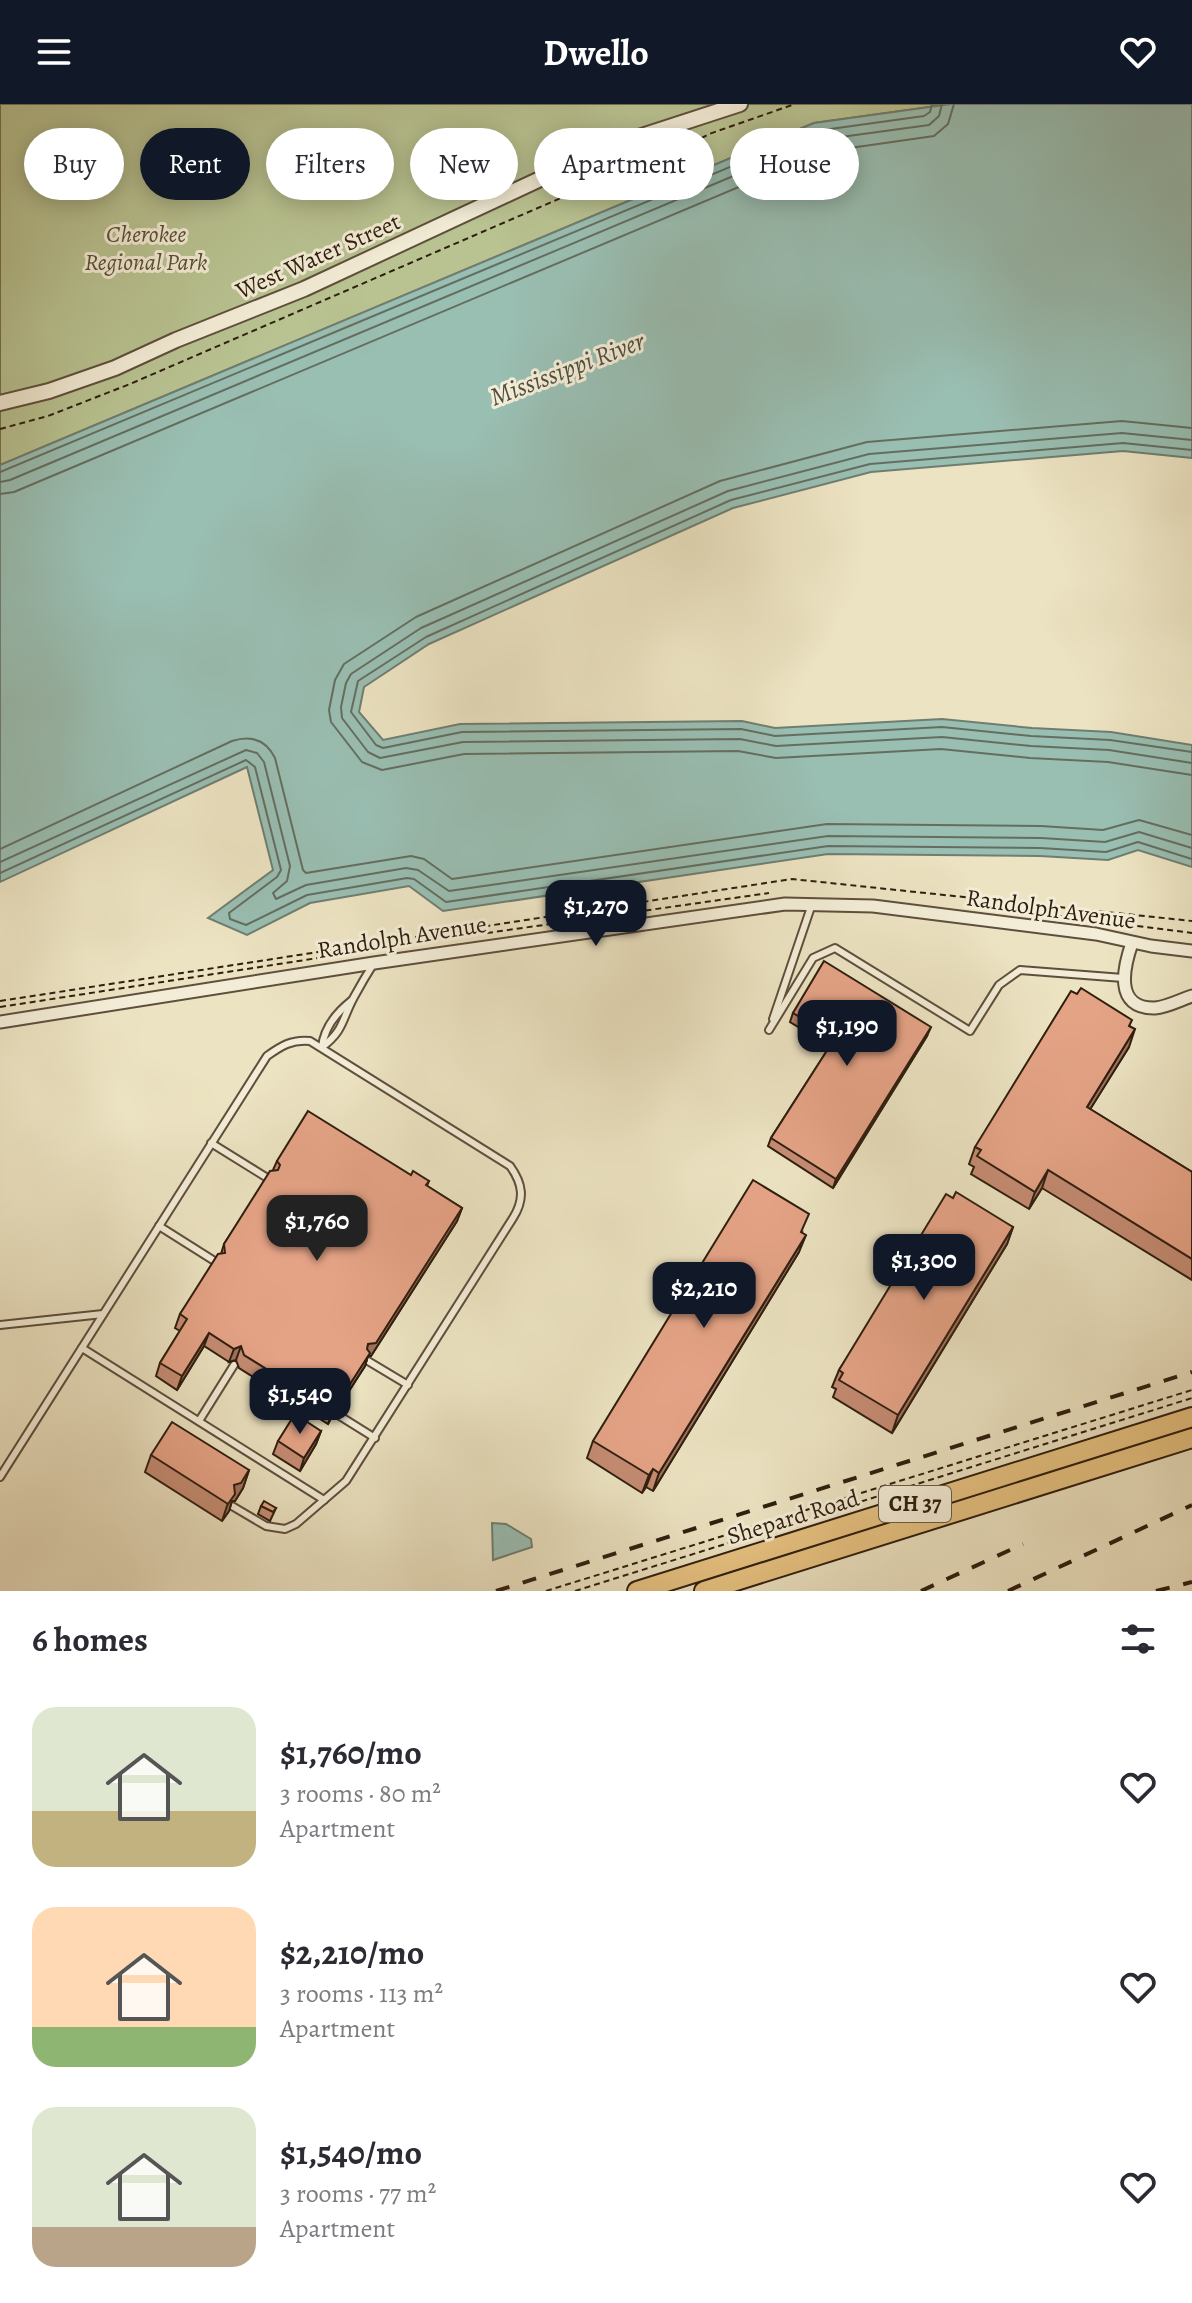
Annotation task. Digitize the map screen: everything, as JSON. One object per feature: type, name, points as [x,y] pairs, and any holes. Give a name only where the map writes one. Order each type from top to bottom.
[{"type":"highway","name":"Shepard Road","points":[[637,1591],[1192,1417]]},
{"type":"highway","name":"Shepard Road","points":[[704,1591],[1192,1438]]},
{"type":"street","name":"West Water Street","points":[[0,403],[49,391],[115,368],[304,289],[611,146],[740,104]]},
{"type":"street","name":"Randolph Avenue","points":[[0,1022],[755,907],[812,903],[873,906],[1096,934],[1132,943],[1192,951]]},
{"type":"street","points":[[1132,943],[1123,978],[1124,988],[1131,999],[1154,1008],[1192,996]]},
{"type":"lane","points":[[812,903],[769,1030],[813,958],[835,948],[970,1031],[999,985],[1020,970],[1123,978]]},
{"type":"lane","points":[[322,1047],[334,1038],[348,1016],[351,1001],[374,963]]},
{"type":"lane","points":[[0,1477],[267,1056],[282,1045],[297,1040],[322,1047],[510,1166],[522,1189],[519,1208],[351,1475],[296,1524],[285,1529],[266,1526],[232,1506]]},
{"type":"lane","points":[[211,1143],[269,1179]]},
{"type":"lane","points":[[159,1226],[216,1262]]},
{"type":"lane","points":[[0,1325],[103,1314]]},
{"type":"lane","points":[[82,1348],[324,1500]]},
{"type":"lane","points":[[368,1361],[408,1385]]},
{"type":"lane","points":[[199,1421],[234,1365]]},
{"type":"lane","points":[[335,1413],[375,1438]]},
{"type":"path","points":[[0,429],[48,416],[130,384],[605,179],[669,156],[709,134],[795,104]]},
{"type":"path","points":[[546,1591],[1192,1390]]},
{"type":"path","points":[[575,1591],[1192,1398]]},
{"type":"green space","name":"Cherokee Regional Park","points":[[0,104],[951,104],[814,123],[802,128],[730,128],[730,158],[714,165],[714,128],[534,128],[534,200],[631,200],[0,465]]},
{"type":"water","name":"Mississippi River","points":[[951,104],[1192,104],[1192,458],[1123,451],[871,472],[733,508],[429,644],[364,687],[359,712],[383,740],[460,724],[742,721],[775,728],[942,719],[1111,732],[1192,745],[1192,867],[1138,850],[1108,860],[1040,856],[828,854],[443,911],[409,886],[310,903],[247,935],[208,918],[273,870],[247,767],[0,882],[0,465],[631,200],[714,200],[714,165],[730,158],[730,200],[859,200],[859,128],[802,128],[814,123]]},
{"type":"water","points":[[492,1523],[506,1524],[531,1539],[532,1547],[493,1560]]},
{"type":"building","points":[[824,961],[931,1027],[836,1179],[771,1138],[835,1038],[793,1013]]},
{"type":"building","points":[[1081,988],[1132,1020],[1129,1026],[1135,1029],[1087,1107],[1192,1172],[1192,1259],[1048,1170],[1035,1192],[977,1156],[981,1150],[975,1147],[1071,991],[1077,994]]},
{"type":"building","points":[[308,1111],[411,1175],[413,1171],[429,1181],[426,1185],[462,1208],[376,1343],[368,1344],[370,1353],[343,1395],[334,1397],[337,1405],[333,1411],[244,1355],[241,1346],[234,1349],[209,1333],[182,1376],[160,1363],[187,1319],[180,1314],[218,1254],[225,1253],[224,1244],[270,1171],[278,1170],[280,1165],[277,1161]]},
{"type":"building","points":[[753,1180],[809,1214],[801,1232],[806,1235],[659,1473],[653,1469],[649,1475],[593,1441]]},
{"type":"building","points":[[956,1192],[1013,1227],[898,1415],[839,1380],[843,1373],[839,1370],[946,1194],[953,1198]]},
{"type":"building","points":[[295,1414],[321,1431],[304,1458],[278,1441]]},
{"type":"building","points":[[172,1422],[249,1470],[241,1483],[234,1485],[235,1494],[228,1504],[151,1455]]},
{"type":"building","points":[[264,1501],[276,1508],[273,1512],[261,1506]]},
{"type":"railway","points":[[496,1591],[1192,1372]]},
{"type":"railway","points":[[1008,1591],[1192,1505]]},
{"type":"railway","points":[[921,1591],[1023,1544]]},
{"type":"railway","points":[[1156,1591],[1192,1582]]}]
